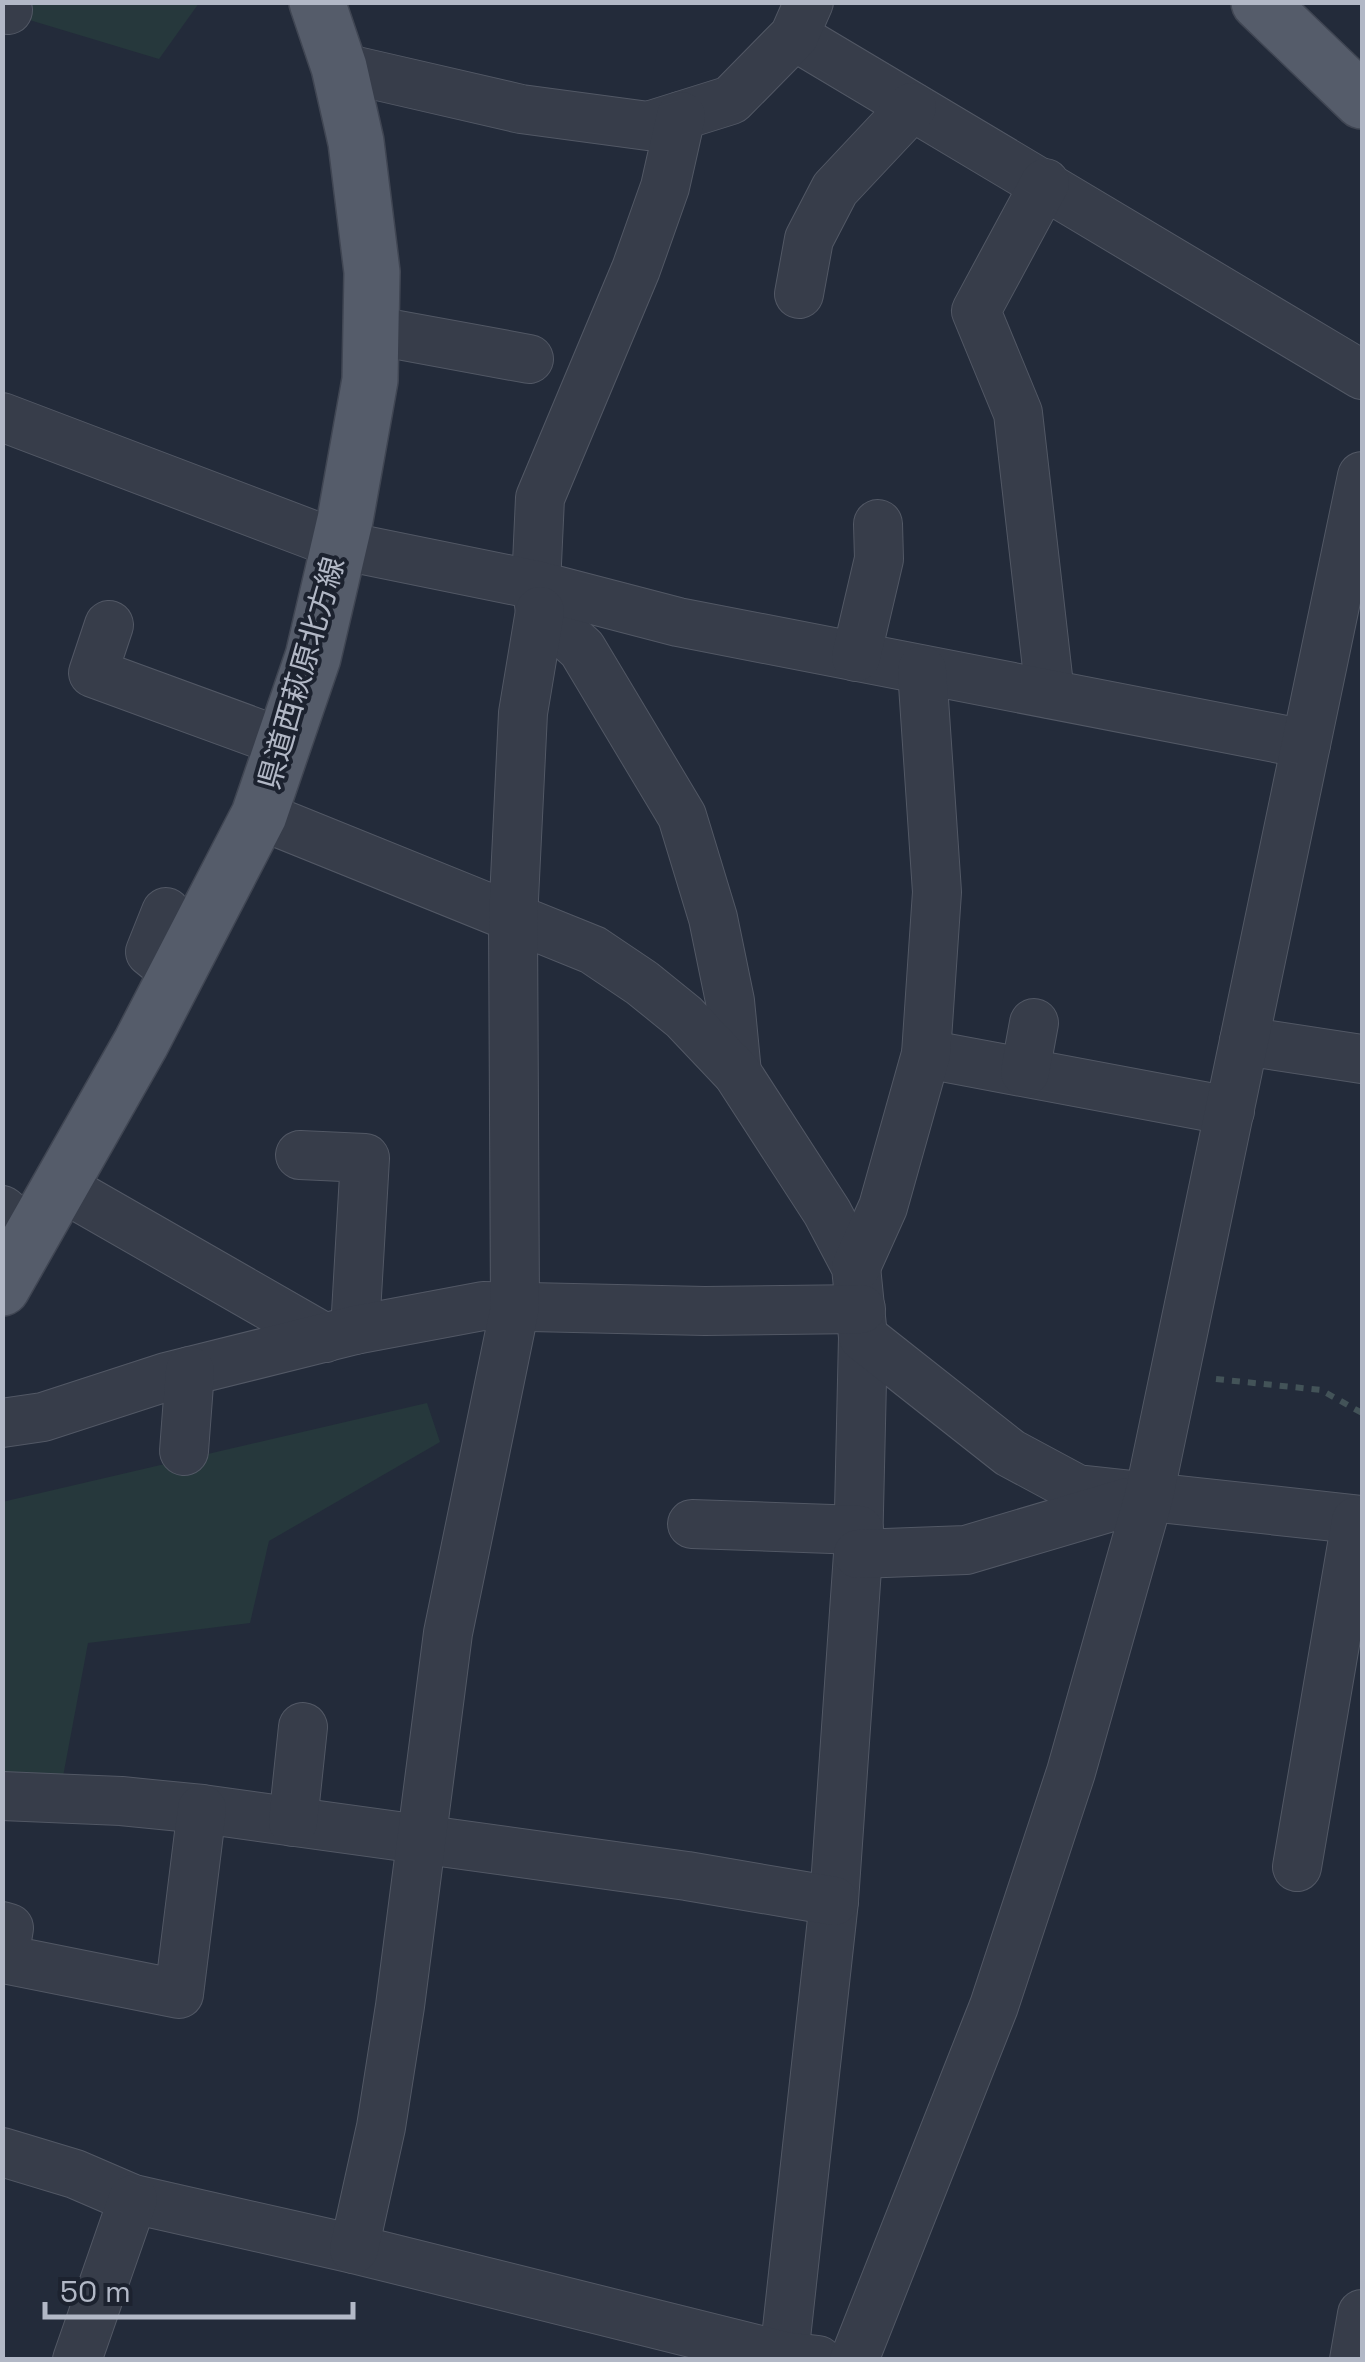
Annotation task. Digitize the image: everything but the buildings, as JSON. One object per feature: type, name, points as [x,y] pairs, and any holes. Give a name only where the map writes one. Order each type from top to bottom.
[{"type":"main road","name":"県道西萩原北方線","points":[[2,1288],[17,1223],[60,1186],[259,815],[313,658],[370,380],[372,272],[356,142],[318,2]]},
{"type":"main road","points":[[1259,2],[1362,100]]},
{"type":"street","points":[[338,67],[521,110],[648,126],[731,100],[802,20],[912,107],[1362,374]]},
{"type":"street","points":[[799,294],[809,239],[835,189],[912,107]]},
{"type":"street","points":[[354,2249],[384,2110],[400,2006],[448,1633],[515,1306],[513,920],[523,713],[538,598],[540,498],[636,269],[665,187],[681,116]]},
{"type":"street","points":[[1045,183],[976,312],[1018,413],[1050,694]]},
{"type":"street","points":[[371,330],[529,359]]},
{"type":"street","points":[[2,417],[339,545],[538,598],[1306,744]]},
{"type":"street","points":[[854,2360],[994,2006],[1071,1772],[1149,1496],[1362,476]]},
{"type":"street","points":[[856,658],[879,558],[878,524]]},
{"type":"street","points":[[538,598],[582,648],[682,816],[713,918],[730,1002],[737,1073]]},
{"type":"street","points":[[109,626],[93,673],[284,743]]},
{"type":"street","points":[[8,2156],[75,2174],[133,2199],[801,2358],[858,1542],[860,1304],[882,1207],[926,1054],[937,892],[922,670]]},
{"type":"street","points":[[259,815],[593,950],[684,1017],[737,1073],[827,1212],[860,1304],[1010,1453],[1077,1489],[1359,1520],[1297,1868]]},
{"type":"street","points":[[166,912],[150,952],[177,974]]},
{"type":"street","points":[[1024,1072],[1034,1022]]},
{"type":"street","points":[[1244,1041],[1362,1060]]},
{"type":"street","points":[[926,1054],[1230,1111]]},
{"type":"street","points":[[300,1155],[365,1158],[340,1334]]},
{"type":"street","points":[[60,1186],[340,1334]]},
{"type":"street","points":[[2,1423],[43,1417],[190,1371],[340,1334],[483,1306],[705,1311],[860,1304]]},
{"type":"street","points":[[184,1451],[190,1371]]},
{"type":"street","points":[[692,1524],[966,1550],[1149,1496]]},
{"type":"street","points":[[293,1822],[303,1727]]},
{"type":"street","points":[[2,1796],[120,1800],[202,1810],[688,1876],[834,1901]]},
{"type":"street","points":[[2,1926],[9,1928],[4,1959],[179,1994],[202,1810]]},
{"type":"street","points":[[76,2360],[133,2199]]},
{"type":"street","points":[[1354,2360],[1362,2314]]},
{"type":"path","points":[[1175,1375],[1321,1390],[1362,1413]]},
{"type":"shaded area","points":[[2,3],[199,3],[159,59],[3,12]]},
{"type":"shaded area","points":[[427,1403],[440,1442],[269,1541],[250,1623],[88,1643],[59,1798],[3,1792],[2,1502]]}]
